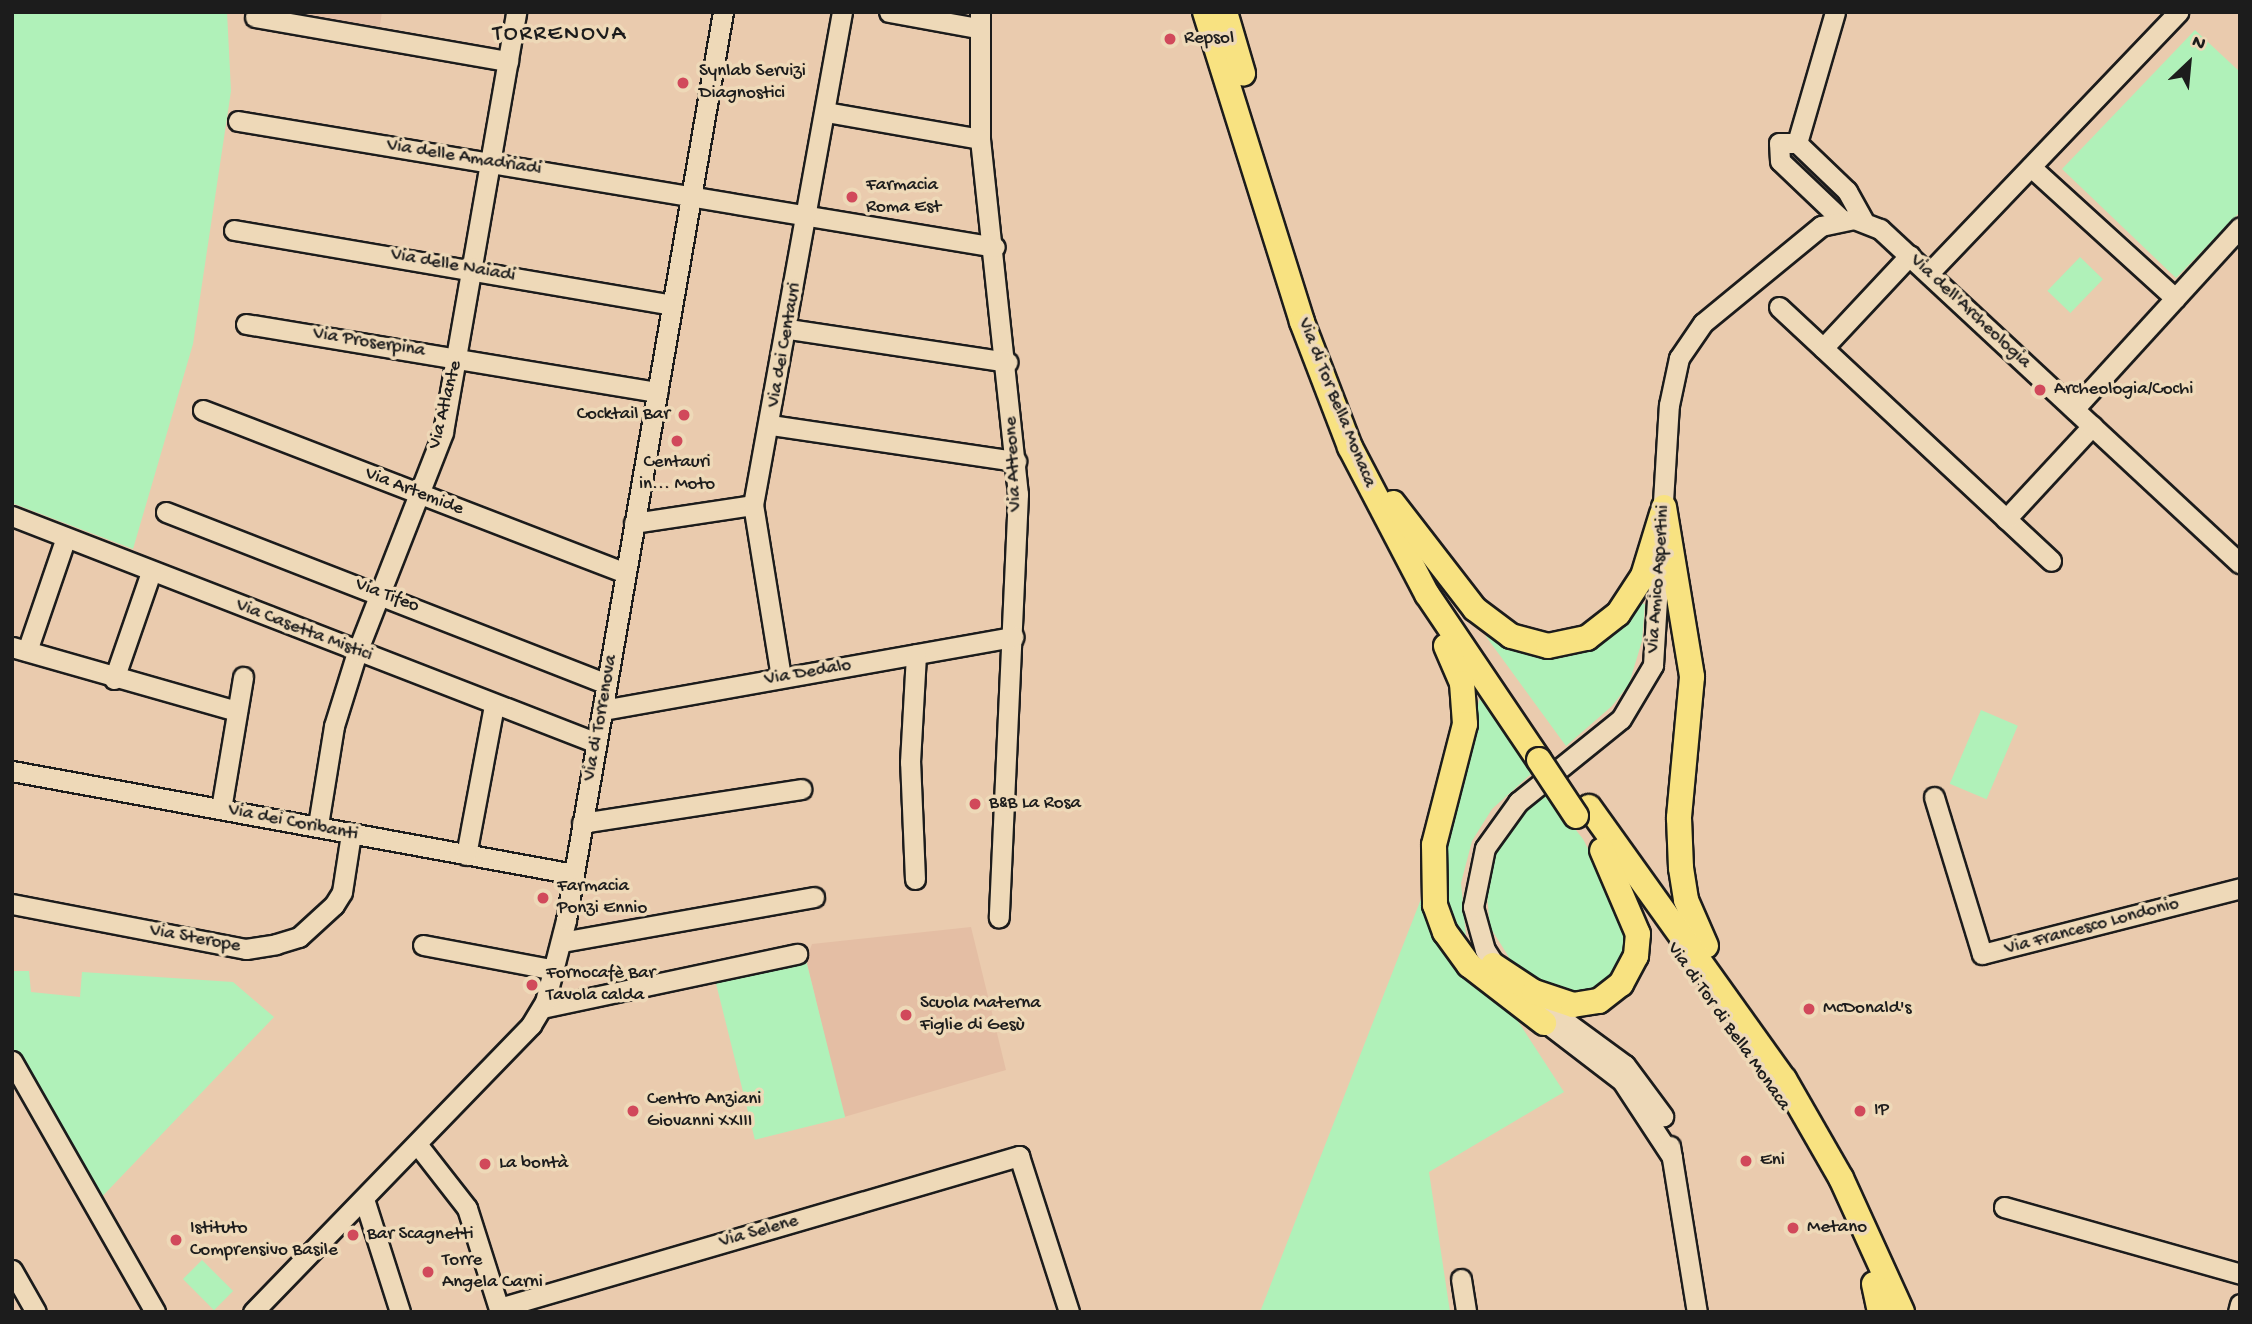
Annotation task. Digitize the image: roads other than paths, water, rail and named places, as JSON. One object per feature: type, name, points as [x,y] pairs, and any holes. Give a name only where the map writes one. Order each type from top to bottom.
[{"type":"main road","name":"Via di Tor Bella Monaca","points":[[1205,12],[1326,390],[1368,486],[1432,602],[1546,757]]},
{"type":"main road","name":"Via di Tor Bella Monaca","points":[[1225,12],[1331,359],[1393,503],[1455,612],[1546,757]]},
{"type":"main road","points":[[1393,503],[1475,608],[1511,636],[1548,646],[1592,635],[1624,607],[1643,576],[1664,507]]},
{"type":"main road","points":[[1664,507],[1691,669],[1679,818],[1682,882],[1694,920],[1745,1019],[1823,1144],[1880,1280],[1902,1312]]},
{"type":"main road","points":[[1432,602],[1460,676],[1465,708],[1463,742],[1434,845],[1435,905],[1445,932],[1469,965],[1544,1023]]},
{"type":"main road","name":"Via di Tor di Bella Monaca","points":[[1546,757],[1582,811],[1602,850],[1784,1107],[1880,1280],[1885,1312]]},
{"type":"main road","points":[[1582,811],[1745,1019]]},
{"type":"main road","points":[[1493,965],[1534,992],[1573,1005],[1599,1001],[1621,984],[1636,956],[1638,934],[1602,850]]},
{"type":"main road","points":[[1880,1280],[1880,1312]]},
{"type":"main road","points":[[1880,1280],[1910,1312]]},
{"type":"street","name":"Via Atlante","points":[[318,825],[334,726],[357,652],[443,432],[516,12]]},
{"type":"street","name":"Via di Torrenova","points":[[253,1312],[417,1144],[542,1008],[562,942],[723,12]]},
{"type":"street","name":"Via dei Centauri","points":[[781,677],[753,505],[789,330],[842,12]]},
{"type":"street","points":[[889,12],[978,20]]},
{"type":"street","points":[[1835,12],[1797,143],[1781,141],[1777,158],[1841,219]]},
{"type":"street","points":[[1928,273],[2178,12]]},
{"type":"street","points":[[255,17],[508,61]]},
{"type":"street","name":"Via Atteone","points":[[978,20],[980,139],[995,247],[1016,461],[1014,637],[999,918]]},
{"type":"street","points":[[826,113],[980,139]]},
{"type":"street","name":"Via delle Amadriadi","points":[[238,121],[995,247]]},
{"type":"street","name":"Via dell'Archeologia","points":[[1797,143],[1847,191],[1863,220],[1910,255],[2240,563]]},
{"type":"street","points":[[2031,167],[2175,298]]},
{"type":"street","name":"Via Amico Aspertini","points":[[1672,1157],[1622,1081],[1544,1023],[1493,965],[1473,907],[1483,851],[1513,807],[1621,719],[1645,686],[1658,639],[1671,387],[1687,343],[1709,317],[1821,226],[1841,219],[1863,220]]},
{"type":"street","points":[[2074,409],[2240,227]]},
{"type":"street","name":"Via delle Naiadi","points":[[234,230],[671,305]]},
{"type":"street","points":[[1823,348],[1910,255]]},
{"type":"street","points":[[1779,307],[2051,561]]},
{"type":"street","name":"Via Proserpina","points":[[246,324],[458,356],[657,392]]},
{"type":"street","points":[[789,330],[1007,362]]},
{"type":"street","name":"Via Artemide","points":[[203,410],[625,573]]},
{"type":"street","points":[[771,425],[1016,461]]},
{"type":"street","points":[[2006,519],[2092,426]]},
{"type":"street","points":[[634,523],[753,505]]},
{"type":"street","name":"Via Tifeo","points":[[166,512],[607,684]]},
{"type":"street","name":"Via Casetta Mistici","points":[[12,516],[494,706],[597,743]]},
{"type":"street","points":[[66,537],[20,649],[114,679],[237,711]]},
{"type":"street","points":[[114,679],[151,572]]},
{"type":"street","name":"Via Dedalo","points":[[603,710],[1014,637]]},
{"type":"street","points":[[915,879],[910,762],[916,654]]},
{"type":"street","points":[[221,809],[243,677]]},
{"type":"street","points":[[466,855],[494,706]]},
{"type":"street","name":"Via dei Coribanti","points":[[12,771],[574,874]]},
{"type":"street","points":[[582,823],[801,789]]},
{"type":"street","name":"Via Francesco Londonio","points":[[1934,797],[1982,954],[2240,888]]},
{"type":"street","name":"Via Sterope","points":[[12,904],[246,949],[276,944],[299,937],[334,905],[342,892],[351,834]]},
{"type":"street","points":[[562,942],[814,897]]},
{"type":"street","points":[[423,945],[555,971]]},
{"type":"street","points":[[542,1008],[797,954]]},
{"type":"street","name":"Via Amico Aspertini","points":[[1493,965],[1642,1082],[1660,1111],[1672,1157],[1697,1312]]},
{"type":"street","points":[[12,1061],[155,1312]]},
{"type":"street","points":[[417,1144],[464,1202],[500,1310]]},
{"type":"street","name":"Via Selene","points":[[500,1310],[1019,1156],[1069,1312]]},
{"type":"street","points":[[364,1199],[400,1312]]},
{"type":"street","points":[[2004,1207],[2240,1274]]},
{"type":"street","points":[[12,1270],[36,1312]]},
{"type":"street","points":[[1461,1279],[1466,1312]]},
{"type":"street","points":[[2238,1312],[2240,1304]]},
{"type":"place","name":"Repsol","points":[[1170,39]]},
{"type":"place","name":"Synlab Servizi Diagnostici","points":[[683,83]]},
{"type":"place","name":"Farmacia Roma Est","points":[[852,197]]},
{"type":"place","name":"Archeologia/Cochi","points":[[2040,390]]},
{"type":"place","name":"Cocktail Bar","points":[[684,415]]},
{"type":"place","name":"Centauri in... Moto","points":[[677,441]]},
{"type":"place","name":"B&B La Rosa","points":[[975,804]]},
{"type":"place","name":"Farmacia Ponzi Ennio","points":[[543,898]]},
{"type":"place","name":"Fornocafè Bar Tavola calda","points":[[532,985]]},
{"type":"place","name":"McDonald's","points":[[1809,1009]]},
{"type":"place","name":"Scuola Materna Figlie di Gesù","points":[[906,1015]]},
{"type":"place","name":"Centro Anziani Giovanni XXIII","points":[[633,1111]]},
{"type":"place","name":"IP","points":[[1860,1111]]},
{"type":"place","name":"Eni","points":[[1746,1161]]},
{"type":"place","name":"La bontà","points":[[485,1164]]},
{"type":"place","name":"Metano","points":[[1793,1228]]},
{"type":"place","name":"Bar Scagnetti","points":[[353,1235]]},
{"type":"place","name":"Istituto Comprensivo Basile","points":[[176,1240]]},
{"type":"place","name":"Torre Angela Carni","points":[[428,1272]]},
{"type":"district","name":"TORRENOVA","points":[[560,35]]}]
